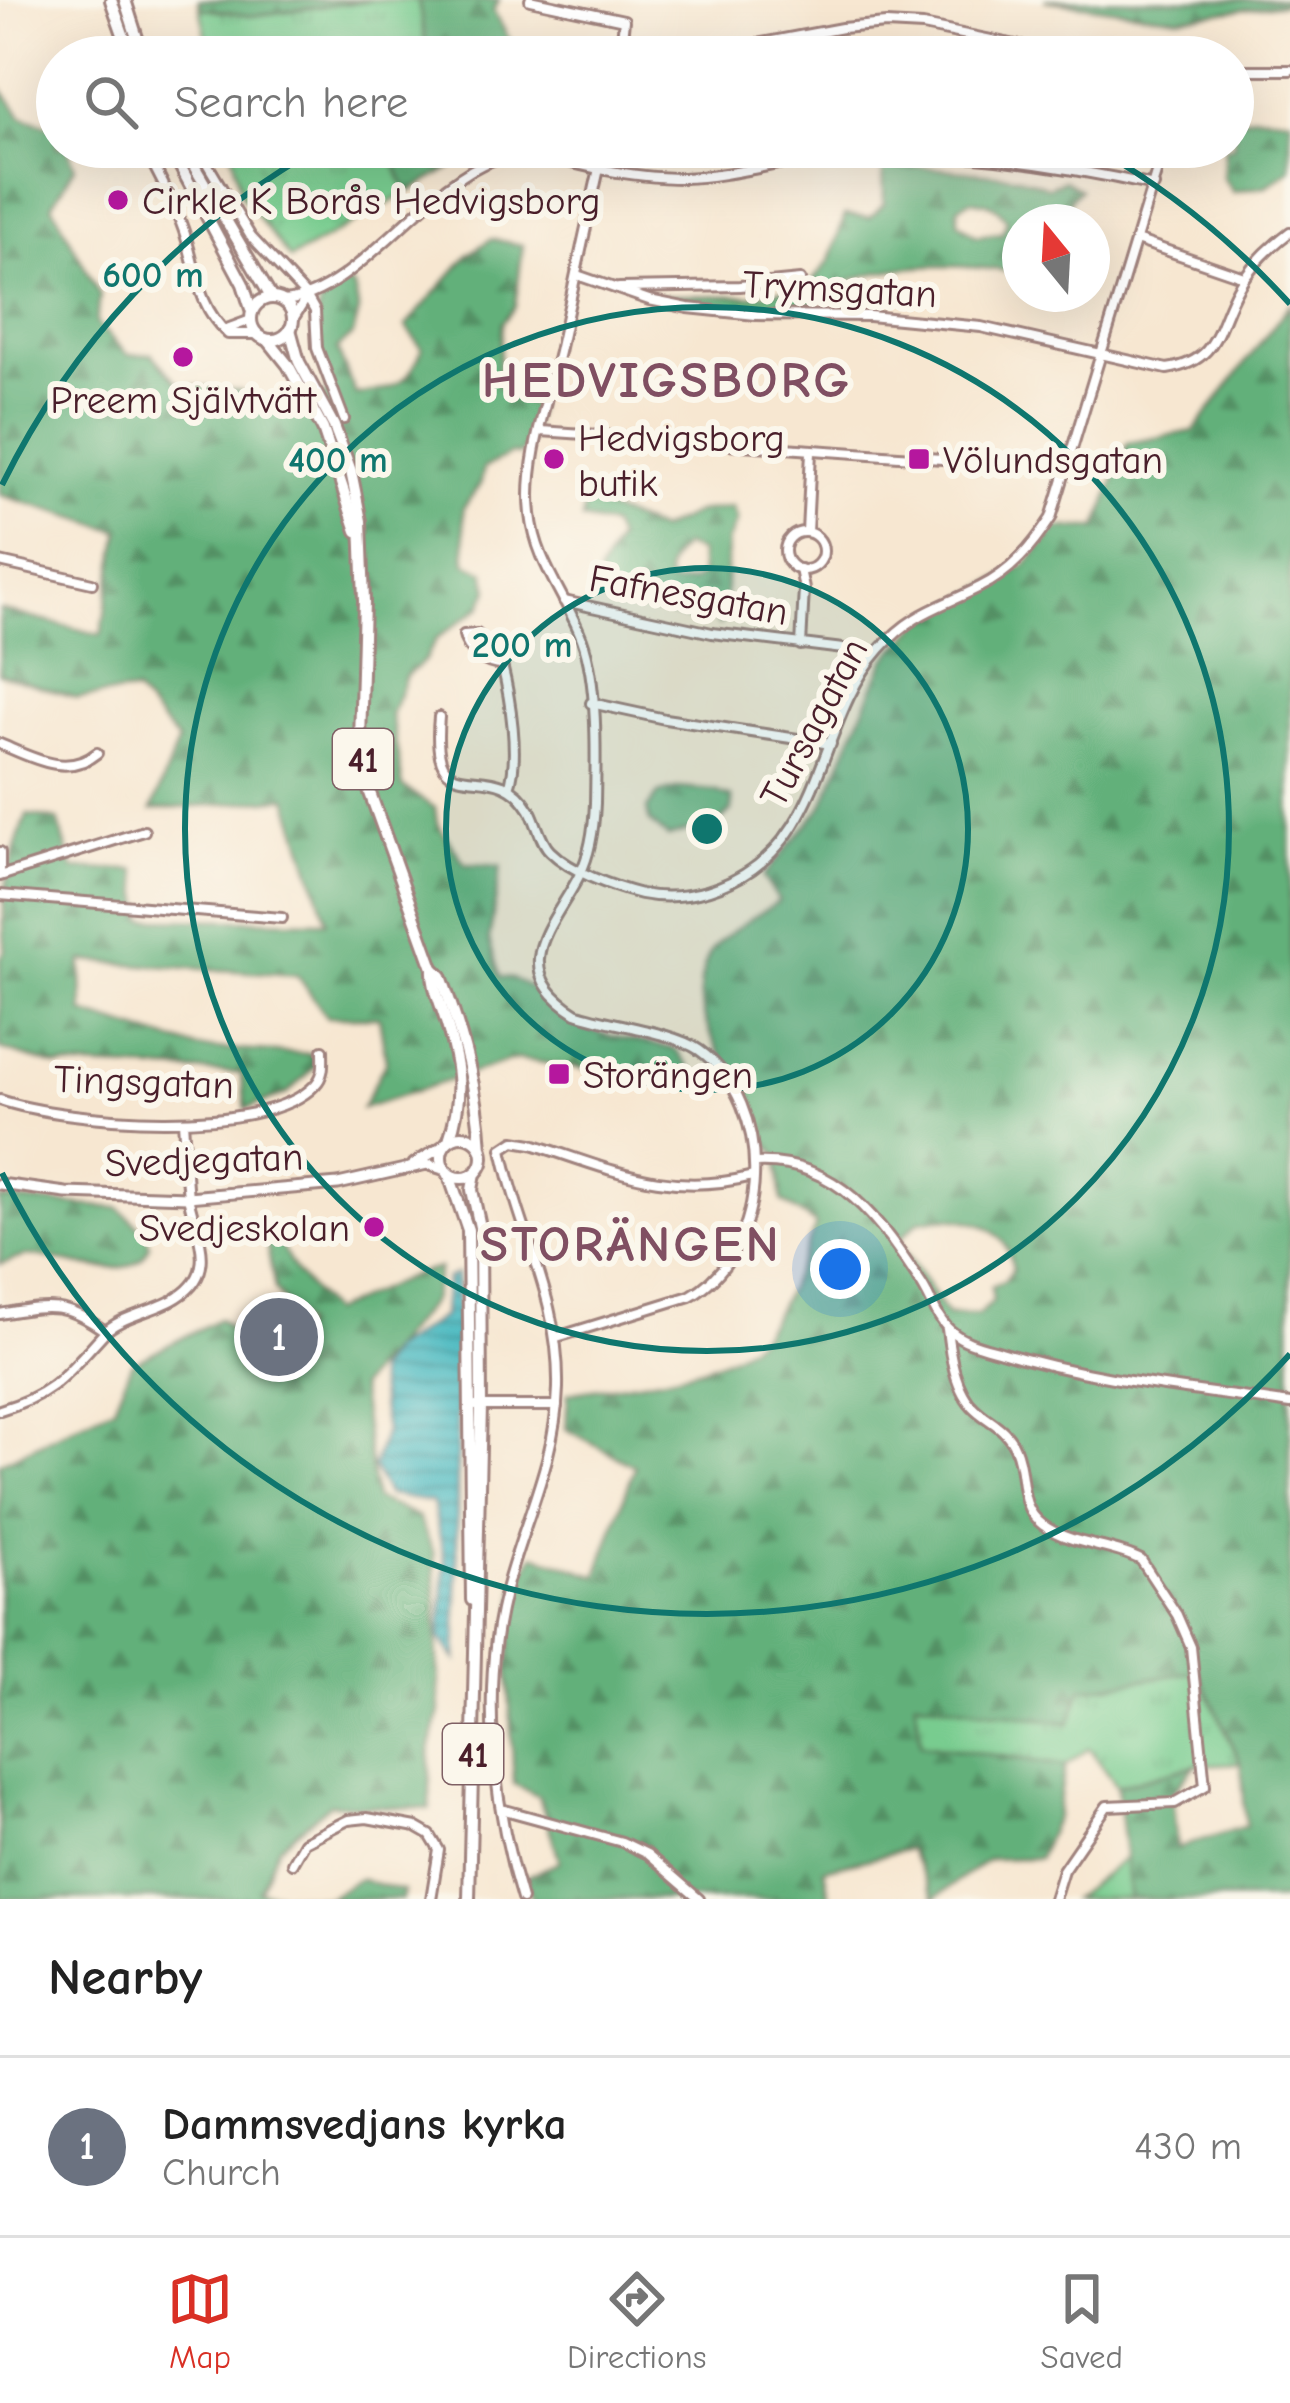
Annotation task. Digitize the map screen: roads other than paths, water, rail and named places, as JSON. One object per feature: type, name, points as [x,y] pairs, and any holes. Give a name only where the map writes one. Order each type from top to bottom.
[{"type":"main road","points":[[111,0],[124,36]]},
{"type":"main road","points":[[125,0],[136,36]]},
{"type":"main road","name":"41","points":[[181,168],[243,284],[251,316],[288,365],[323,429],[360,538]]},
{"type":"main road","name":"41","points":[[195,168],[244,258],[292,324],[299,362],[345,452],[358,500],[364,601],[360,741],[365,779],[433,968],[432,980],[454,1049],[461,1099],[441,1157],[468,1230],[475,1407]]},
{"type":"main road","points":[[251,316],[256,304],[277,299]]},
{"type":"main road","points":[[263,337],[281,338],[292,324]]},
{"type":"main road","name":"41","points":[[433,968],[441,976],[466,1046],[477,1097],[482,1162],[472,1190],[480,1227],[469,1899]]},
{"type":"main road","points":[[447,1143],[467,1137],[481,1149]]},
{"type":"main road","points":[[447,1171],[461,1178],[475,1172]]},
{"type":"street","points":[[530,0],[624,20],[622,36]]},
{"type":"street","points":[[799,36],[886,24],[972,36]]},
{"type":"street","points":[[1254,70],[1290,70]]},
{"type":"street","points":[[154,168],[181,223],[211,317],[235,337],[263,337]]},
{"type":"street","points":[[210,168],[251,237],[315,311],[317,348],[344,418]]},
{"type":"street","points":[[292,324],[307,297],[476,168]]},
{"type":"street","points":[[595,168],[682,178],[746,168]]},
{"type":"street","points":[[1048,168],[1154,186]]},
{"type":"street","name":"Tursagatan","points":[[582,870],[613,886],[658,896],[704,892],[740,878],[790,831],[814,791],[845,709],[876,653],[908,621],[982,586],[1034,545],[1051,518],[1069,468],[1159,168]]},
{"type":"street","points":[[557,1337],[690,1296],[710,1284],[734,1254],[743,1233],[754,1163],[752,1138],[737,1099],[727,1079],[703,1052],[685,1041],[576,1013],[547,985],[539,953],[544,931],[582,870],[593,832],[588,658],[541,560],[530,507],[541,431],[599,169]]},
{"type":"street","points":[[1136,240],[1244,278],[1290,232]]},
{"type":"street","name":"Trymsgatan","points":[[577,275],[719,313],[934,321],[1018,333],[1167,369],[1198,361],[1220,332],[1244,278]]},
{"type":"street","points":[[612,288],[800,280]]},
{"type":"street","points":[[277,299],[307,297]]},
{"type":"street","points":[[224,330],[251,316]]},
{"type":"street","points":[[541,431],[1069,468]]},
{"type":"street","points":[[807,532],[811,452]]},
{"type":"street","points":[[800,569],[813,567],[821,558],[821,544],[807,532],[794,534],[786,544],[787,559],[800,569],[804,589],[801,645]]},
{"type":"street","points":[[0,562],[92,583]]},
{"type":"street","name":"Fafnesgatan","points":[[563,601],[712,634],[876,653]]},
{"type":"street","points":[[502,665],[491,665],[466,643],[464,635],[477,634],[498,654],[502,665],[514,770],[509,788]]},
{"type":"street","points":[[591,703],[831,744]]},
{"type":"street","points":[[439,717],[439,758],[449,776],[494,781],[509,788],[524,800],[550,850],[582,870]]},
{"type":"street","points":[[0,744],[49,764],[72,766],[98,753]]},
{"type":"street","points":[[0,852],[0,873],[144,831]]},
{"type":"street","points":[[0,896],[282,918]]},
{"type":"street","name":"Tingsgatan","points":[[0,1100],[54,1113],[183,1121],[239,1118],[315,1086],[323,1072],[323,1051]]},
{"type":"street","points":[[0,1410],[54,1388],[105,1331],[176,1299],[198,1277],[204,1254],[188,1197],[183,1121]]},
{"type":"street","points":[[522,1899],[501,1809],[493,1678],[496,1629],[549,1457],[557,1337],[502,1152],[504,1145],[514,1141],[532,1144],[678,1186],[753,1177]]},
{"type":"street","name":"Svedjegatan","points":[[409,1167],[447,1143]]},
{"type":"street","points":[[754,1163],[806,1167],[859,1200],[911,1269],[947,1329],[950,1354],[966,1397],[1008,1435],[1018,1455],[1022,1495],[1038,1522],[1072,1539],[1142,1559],[1191,1647],[1204,1786],[1175,1804],[1107,1806],[1063,1870],[1054,1899]]},
{"type":"street","name":"Svedjegatan","points":[[0,1184],[188,1197],[338,1184],[428,1164],[447,1171]]},
{"type":"street","points":[[0,1315],[39,1306],[62,1307],[80,1312],[105,1331]]},
{"type":"street","points":[[947,1329],[1042,1365],[1290,1404]]},
{"type":"street","points":[[475,1407],[556,1406]]},
{"type":"street","points":[[501,1809],[622,1842],[647,1854],[699,1899]]},
{"type":"street","points":[[292,1862],[304,1842],[348,1820],[367,1818],[416,1827],[430,1835],[439,1850],[431,1899]]},
{"type":"water","points":[[457,1274],[457,1660],[440,1639],[445,1561],[432,1502],[387,1495],[373,1467],[385,1431],[376,1373],[390,1351],[443,1316],[446,1279]]},
{"type":"place","name":"Cirkle K Borås Hedvigsborg","points":[[118,200]]},
{"type":"place","name":"Preem Självtvätt","points":[[183,357]]},
{"type":"place","name":"Hedvigsborg butik","points":[[554,459]]},
{"type":"place","name":"Völundsgatan","points":[[919,459]]},
{"type":"place","name":"Storängen","points":[[559,1074]]},
{"type":"place","name":"Svedjeskolan","points":[[374,1227]]},
{"type":"place","name":"Dammsvedjans kyrka","points":[[279,1337]]},
{"type":"district","name":"HEDVIGSBORG","points":[[667,379]]},
{"type":"district","name":"STORÄNGEN","points":[[631,1243]]}]
